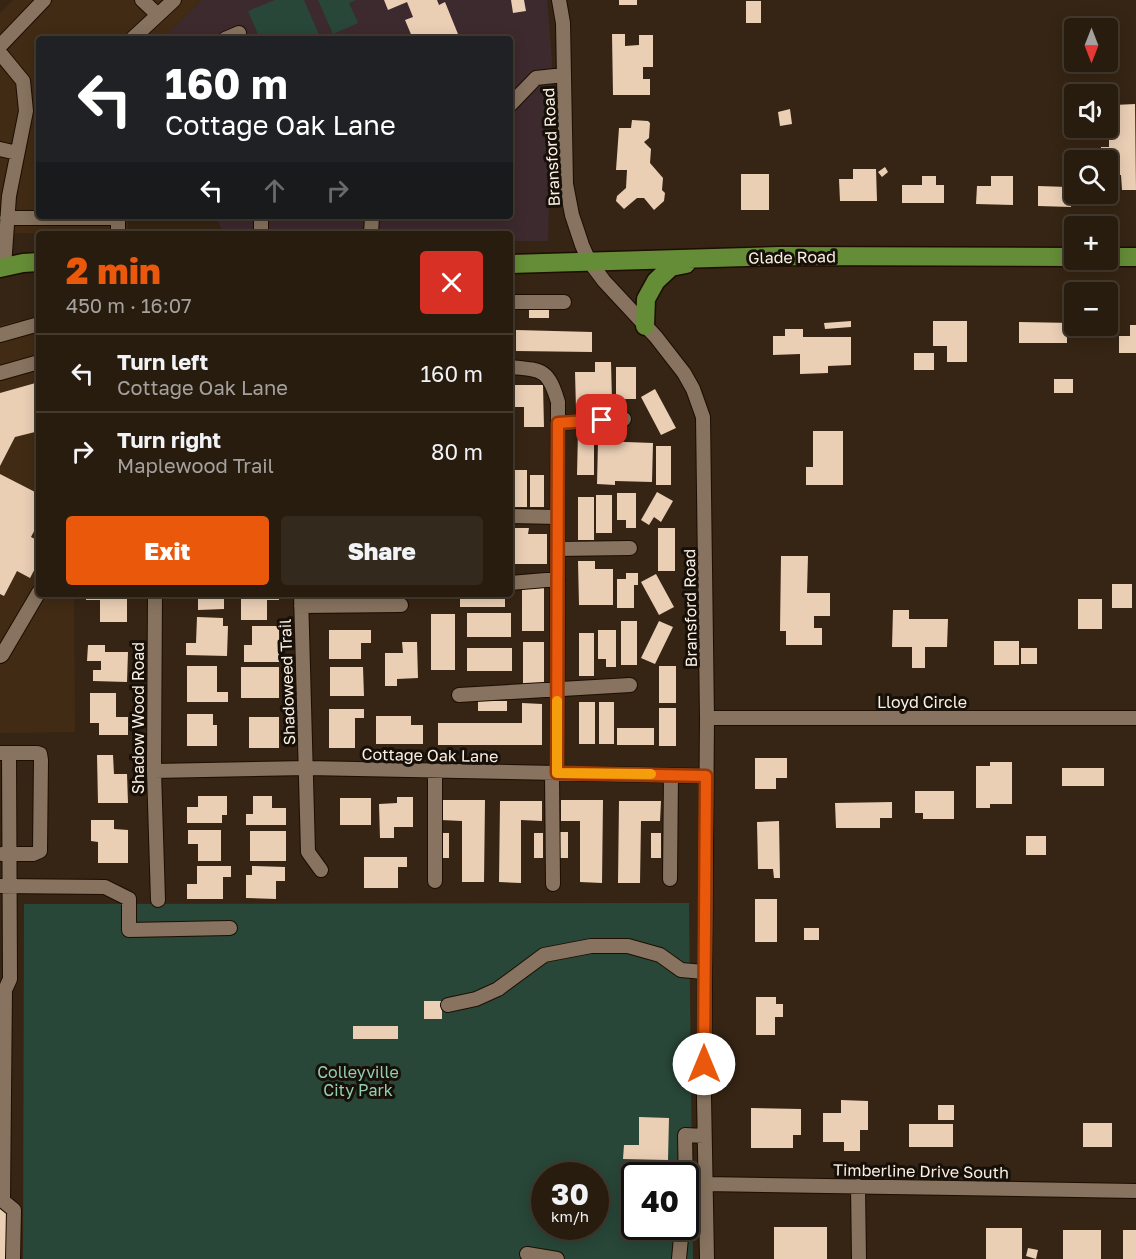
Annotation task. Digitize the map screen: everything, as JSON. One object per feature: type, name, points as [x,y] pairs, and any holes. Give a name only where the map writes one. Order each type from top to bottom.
[{"type":"main road","name":"Glade Road","points":[[513,264],[779,256],[1064,257]]},
{"type":"main road","points":[[1118,257],[1136,257]]},
{"type":"main road","points":[[645,326],[646,299],[657,281],[671,267],[702,260]]},
{"type":"main road","points":[[2,268],[23,262],[36,262]]},
{"type":"street","points":[[0,46],[44,0]]},
{"type":"street","points":[[142,0],[158,15]]},
{"type":"street","points":[[135,36],[174,0]]},
{"type":"street","name":"Bransford Road","points":[[559,0],[563,22],[566,184],[572,215],[589,261],[684,373],[693,389],[703,417],[707,718],[704,1136],[707,1259]]},
{"type":"street","points":[[232,36],[239,33]]},
{"type":"street","points":[[0,53],[23,81],[32,107],[26,111],[17,153],[6,182],[7,218],[2,268]]},
{"type":"street","points":[[513,102],[536,78],[564,75]]},
{"type":"street","points":[[0,149],[17,153]]},
{"type":"street","points":[[7,218],[36,218]]},
{"type":"street","points":[[513,302],[564,302]]},
{"type":"street","points":[[0,335],[36,325]]},
{"type":"street","points":[[0,373],[36,363]]},
{"type":"street","points":[[513,367],[537,370],[548,377],[552,381],[558,402],[557,689],[553,884]]},
{"type":"street","points":[[558,423],[624,419]]},
{"type":"street","points":[[513,516],[558,517]]},
{"type":"street","points":[[558,549],[630,548]]},
{"type":"street","points":[[513,583],[558,579]]},
{"type":"street","points":[[0,656],[36,597]]},
{"type":"street","name":"Shadow Wood Road","points":[[155,597],[154,771],[158,900]]},
{"type":"street","points":[[301,600],[401,605]]},
{"type":"street","name":"Shadoweed Trail","points":[[301,600],[308,852],[321,870]]},
{"type":"street","points":[[459,695],[630,685]]},
{"type":"street","name":"Lloyd Circle","points":[[707,718],[1136,718]]},
{"type":"street","points":[[4,854],[33,854],[40,851],[42,760],[40,754],[4,753],[4,854],[10,979],[3,991],[2,1201],[14,1210],[13,1259]]},
{"type":"street","name":"Cottage Oak Lane","points":[[154,771],[307,768],[706,776]]},
{"type":"street","points":[[435,771],[435,881]]},
{"type":"street","points":[[670,879],[671,775]]},
{"type":"street","points":[[5,886],[105,887],[129,899],[129,930],[230,928]]},
{"type":"street","points":[[448,1005],[476,999],[498,989],[544,955],[591,946],[628,946],[660,955],[681,970],[705,972]]},
{"type":"street","points":[[686,1162],[685,1136],[704,1136]]},
{"type":"street","name":"Timberline Drive South","points":[[699,1177],[858,1186],[1136,1191]]},
{"type":"street","points":[[858,1186],[859,1259]]},
{"type":"street","points":[[679,1259],[681,1240]]},
{"type":"street","points":[[527,1254],[557,1259]]},
{"type":"shaded area","points":[[13,0],[202,0],[165,36],[36,36],[36,219],[128,219],[128,231],[0,233],[0,13]]},
{"type":"shaded area","points":[[202,0],[547,0],[552,61],[548,241],[513,241],[513,231],[222,231],[217,219],[513,219],[513,36],[165,36]]},
{"type":"shaded area","points":[[36,317],[36,597],[74,597],[75,732],[0,733],[0,325]]},
{"type":"green space","points":[[275,0],[304,0],[320,36],[259,36],[248,11]]},
{"type":"green space","points":[[318,0],[356,0],[349,3],[358,23],[333,34]]},
{"type":"green space","name":"Colleyville City Park","points":[[689,903],[692,1162],[621,1162],[621,1240],[693,1240],[693,1259],[23,1259],[24,904]]},
{"type":"building","points":[[384,0],[437,0],[439,5],[445,2],[459,36],[412,36],[405,20],[413,17],[407,2],[388,10]]},
{"type":"building","points":[[511,0],[524,0],[526,11],[513,13]]},
{"type":"building","points":[[619,0],[637,0],[637,5],[619,5]]},
{"type":"building","points":[[746,1],[761,1],[761,23],[746,23]]},
{"type":"building","points":[[612,34],[625,34],[625,46],[639,45],[639,35],[653,35],[653,67],[643,67],[643,79],[650,79],[650,95],[613,95]]},
{"type":"building","points":[[1135,104],[1136,190],[1122,190],[1121,175],[1118,175],[1118,150],[1101,150],[1101,147],[1109,147],[1109,138],[1118,138],[1118,105]]},
{"type":"building","points":[[790,109],[792,124],[780,126],[778,112]]},
{"type":"building","points":[[632,120],[650,123],[649,138],[644,142],[651,149],[650,163],[663,178],[662,190],[665,193],[664,201],[654,210],[644,198],[637,198],[624,209],[616,201],[617,196],[626,188],[627,170],[616,170],[619,128],[631,128]]},
{"type":"building","points":[[35,138],[36,138],[36,201]]},
{"type":"building","points":[[885,167],[888,172],[882,177],[878,172]]},
{"type":"building","points":[[853,169],[876,169],[877,201],[840,201],[839,179],[853,179]]},
{"type":"building","points":[[741,174],[769,174],[769,210],[741,210]]},
{"type":"building","points":[[922,176],[936,176],[936,185],[944,185],[944,203],[902,203],[902,185],[922,185]]},
{"type":"building","points":[[991,176],[1013,176],[1013,205],[976,204],[977,186],[991,186]]},
{"type":"building","points":[[1038,186],[1064,187],[1064,204],[1071,204],[1071,207],[1038,206]]},
{"type":"building","points":[[529,309],[549,309],[549,318],[529,318]]},
{"type":"building","points":[[851,321],[851,327],[825,329],[824,323]]},
{"type":"building","points":[[933,321],[967,321],[967,362],[947,362],[947,346],[933,346]]},
{"type":"building","points":[[1019,322],[1064,323],[1064,336],[1076,337],[1067,337],[1067,343],[1019,343]]},
{"type":"building","points":[[1130,325],[1136,325],[1136,353],[1119,353],[1119,336],[1130,336]]},
{"type":"building","points":[[785,329],[803,329],[803,337],[851,337],[851,365],[828,366],[828,373],[800,374],[800,354],[773,355],[773,336],[785,336]]},
{"type":"building","points":[[516,330],[592,332],[592,352],[516,351]]},
{"type":"building","points":[[914,353],[934,353],[934,370],[914,370]]},
{"type":"building","points":[[595,362],[611,362],[612,401],[593,401],[593,410],[576,410],[575,372],[595,372]]},
{"type":"building","points":[[616,367],[636,367],[636,399],[616,399]]},
{"type":"building","points":[[1054,379],[1073,379],[1073,393],[1054,393]]},
{"type":"building","points":[[36,383],[36,432],[15,437],[0,466],[0,393]]},
{"type":"building","points":[[513,385],[543,385],[544,427],[524,427],[524,407],[513,407]]},
{"type":"building","points":[[655,389],[676,428],[661,435],[641,397]]},
{"type":"building","points":[[813,431],[843,431],[843,485],[806,485],[806,467],[813,467]]},
{"type":"building","points":[[578,432],[594,432],[594,475],[577,475]]},
{"type":"building","points":[[598,441],[653,443],[652,482],[615,481],[615,485],[597,484]]},
{"type":"building","points":[[656,446],[671,446],[671,485],[656,485]]},
{"type":"building","points":[[513,470],[527,470],[527,507],[513,507]]},
{"type":"building","points":[[0,474],[36,492],[36,528],[31,537],[36,540],[36,567],[30,578],[17,571],[4,596],[0,594]]},
{"type":"building","points":[[530,475],[544,475],[544,507],[530,507]]},
{"type":"building","points":[[657,492],[673,501],[661,522],[654,517],[649,525],[641,520]]},
{"type":"building","points":[[617,493],[636,493],[636,528],[626,528],[626,520],[617,520]]},
{"type":"building","points":[[596,495],[612,495],[612,533],[596,533]]},
{"type":"building","points":[[578,497],[594,497],[594,540],[578,540]]},
{"type":"building","points":[[515,528],[529,528],[528,534],[547,534],[547,564],[515,564]]},
{"type":"building","points":[[658,528],[675,528],[675,571],[658,571]]},
{"type":"building","points":[[781,556],[808,556],[807,593],[830,593],[830,616],[814,616],[814,628],[822,628],[822,645],[786,645],[786,631],[780,631]]},
{"type":"building","points":[[578,561],[595,561],[595,569],[613,569],[613,605],[579,605]]},
{"type":"building","points":[[626,573],[638,573],[638,585],[634,585],[634,608],[617,608],[617,579],[626,579]]},
{"type":"building","points":[[656,574],[674,607],[659,615],[641,582]]},
{"type":"building","points":[[1112,584],[1132,584],[1132,608],[1112,608]]},
{"type":"building","points":[[522,588],[544,588],[544,631],[522,631]]},
{"type":"building","points":[[86,597],[127,597],[127,622],[100,622],[100,600],[86,600]]},
{"type":"building","points":[[198,597],[224,597],[224,609],[198,610]]},
{"type":"building","points":[[241,597],[279,597],[279,600],[267,600],[267,620],[241,620]]},
{"type":"building","points":[[505,597],[505,607],[460,607],[460,598]]},
{"type":"building","points":[[1078,599],[1102,599],[1102,629],[1078,629]]},
{"type":"building","points":[[893,610],[909,610],[909,619],[948,619],[947,647],[925,647],[925,668],[912,668],[912,647],[892,647]]},
{"type":"building","points":[[467,613],[511,613],[511,637],[467,637]]},
{"type":"building","points":[[431,614],[455,614],[455,670],[431,670]]},
{"type":"building","points":[[197,617],[223,618],[223,626],[228,626],[227,656],[186,655],[186,643],[196,643]]},
{"type":"building","points":[[621,621],[637,621],[637,665],[621,665]]},
{"type":"building","points":[[659,621],[673,627],[655,664],[641,658]]},
{"type":"building","points":[[252,626],[279,626],[279,662],[244,662],[244,645],[252,645]]},
{"type":"building","points":[[329,630],[371,630],[371,643],[361,643],[361,659],[329,659]]},
{"type":"building","points":[[598,630],[616,630],[616,667],[606,667],[606,659],[598,659]]},
{"type":"building","points":[[579,633],[594,633],[594,676],[579,676]]},
{"type":"building","points":[[994,641],[1019,641],[1019,665],[994,665]]},
{"type":"building","points":[[402,642],[417,642],[418,678],[397,679],[397,686],[385,686],[385,653],[403,653]]},
{"type":"building","points":[[523,642],[544,642],[544,685],[523,685]]},
{"type":"building","points":[[88,645],[105,645],[105,652],[128,652],[127,682],[93,681],[93,670],[101,670],[101,661],[87,661]]},
{"type":"building","points":[[467,648],[512,648],[512,671],[467,671]]},
{"type":"building","points":[[1021,648],[1037,648],[1037,664],[1021,664]]},
{"type":"building","points":[[187,666],[217,666],[217,692],[228,692],[228,702],[187,702]]},
{"type":"building","points":[[659,666],[676,666],[676,703],[659,703]]},
{"type":"building","points":[[241,667],[279,667],[279,698],[241,698]]},
{"type":"building","points":[[330,667],[363,667],[364,696],[330,696]]},
{"type":"building","points":[[90,693],[116,693],[116,717],[128,717],[128,735],[99,735],[99,723],[90,723]]},
{"type":"building","points":[[478,701],[507,701],[507,711],[478,711]]},
{"type":"building","points":[[579,702],[595,702],[595,744],[579,744]]},
{"type":"building","points":[[599,702],[614,702],[614,744],[599,744]]},
{"type":"building","points":[[522,703],[542,704],[542,745],[438,745],[438,723],[522,723]]},
{"type":"building","points":[[659,708],[676,708],[676,746],[659,746]]},
{"type":"building","points":[[329,709],[364,709],[364,718],[355,718],[355,748],[329,748]]},
{"type":"building","points":[[187,714],[213,714],[213,725],[217,725],[217,746],[187,746]]},
{"type":"building","points":[[376,716],[411,716],[411,725],[423,725],[423,744],[376,744]]},
{"type":"building","points":[[249,717],[279,717],[279,748],[249,748]]},
{"type":"building","points":[[617,728],[654,728],[654,745],[617,745]]},
{"type":"building","points":[[97,755],[113,755],[114,774],[127,774],[128,803],[98,803]]},
{"type":"building","points":[[755,758],[787,758],[787,778],[776,778],[776,789],[755,789]]},
{"type":"building","points":[[990,762],[1012,762],[1012,804],[990,804],[990,808],[976,808],[976,766],[990,766]]},
{"type":"building","points":[[1062,768],[1104,768],[1104,786],[1062,786]]},
{"type":"building","points":[[915,791],[954,791],[954,819],[923,819],[923,813],[915,813]]},
{"type":"building","points":[[198,796],[227,796],[227,815],[222,815],[222,823],[187,823],[187,807],[198,807]]},
{"type":"building","points":[[253,796],[272,796],[272,808],[286,808],[286,825],[246,825],[246,814],[253,814]]},
{"type":"building","points":[[397,797],[413,797],[413,827],[394,827],[394,838],[380,838],[379,804],[397,803]]},
{"type":"building","points":[[340,798],[371,798],[371,825],[340,825]]},
{"type":"building","points":[[442,800],[485,800],[484,882],[462,882],[462,821],[441,820]]},
{"type":"building","points":[[561,800],[603,800],[602,883],[580,882],[580,821],[561,821]]},
{"type":"building","points":[[500,801],[542,801],[542,821],[521,820],[521,883],[499,882]]},
{"type":"building","points":[[619,801],[661,801],[660,821],[641,821],[640,883],[618,883]]},
{"type":"building","points":[[892,802],[892,818],[880,818],[880,828],[836,828],[835,803]]},
{"type":"building","points":[[91,820],[114,820],[114,829],[128,830],[128,863],[98,863],[98,842],[91,841]]},
{"type":"building","points":[[779,821],[780,878],[774,878],[773,869],[758,869],[757,822]]},
{"type":"building","points":[[188,830],[221,830],[221,861],[198,861],[198,844],[188,844]]},
{"type":"building","points":[[250,831],[286,831],[286,861],[250,861]]},
{"type":"building","points":[[559,832],[568,832],[568,858],[559,858]]},
{"type":"building","points":[[440,833],[449,833],[449,858],[440,858]]},
{"type":"building","points":[[534,833],[543,833],[543,858],[534,858]]},
{"type":"building","points":[[651,833],[661,833],[661,858],[651,858]]},
{"type":"building","points":[[1026,836],[1046,836],[1046,855],[1026,855]]},
{"type":"building","points":[[364,857],[407,857],[407,867],[398,867],[398,888],[364,888]]},
{"type":"building","points":[[197,866],[231,866],[231,877],[223,877],[223,899],[187,899],[187,884],[197,884]]},
{"type":"building","points":[[252,866],[285,867],[285,881],[276,881],[276,899],[246,898],[246,875],[252,875]]},
{"type":"building","points":[[755,899],[777,899],[777,942],[755,942]]},
{"type":"building","points":[[804,928],[819,928],[819,940],[804,940]]},
{"type":"building","points":[[756,997],[776,997],[776,1004],[783,1004],[783,1017],[775,1017],[775,1035],[756,1035]]},
{"type":"building","points":[[424,1001],[442,1001],[442,1019],[424,1019]]},
{"type":"building","points":[[353,1026],[398,1026],[398,1039],[353,1039]]},
{"type":"building","points":[[841,1100],[868,1101],[868,1130],[860,1130],[860,1151],[844,1151],[844,1142],[823,1142],[823,1113],[841,1113]]},
{"type":"building","points":[[938,1105],[954,1105],[954,1120],[938,1120]]},
{"type":"building","points":[[751,1108],[801,1109],[801,1135],[793,1135],[793,1148],[751,1148]]},
{"type":"building","points":[[639,1117],[669,1118],[668,1160],[623,1159],[624,1145],[639,1145]]},
{"type":"building","points":[[1083,1123],[1112,1123],[1112,1147],[1083,1147]]},
{"type":"building","points":[[909,1124],[953,1124],[953,1147],[909,1147]]},
{"type":"building","points":[[0,1209],[7,1209],[7,1259],[0,1259]]},
{"type":"building","points":[[774,1227],[827,1227],[827,1259],[774,1259]]},
{"type":"building","points":[[986,1228],[1022,1228],[1022,1259],[986,1259]]},
{"type":"building","points":[[1063,1230],[1101,1230],[1101,1259],[1063,1259]]},
{"type":"building","points":[[1123,1230],[1136,1230],[1136,1259],[1123,1259]]},
{"type":"building","points":[[1028,1248],[1038,1250],[1036,1259],[1026,1256]]},
{"type":"slow traffic","points":[[557,701],[557,773],[651,774]]},
{"type":"route","points":[[602,420],[558,423],[557,773],[706,776],[704,1064]]}]
